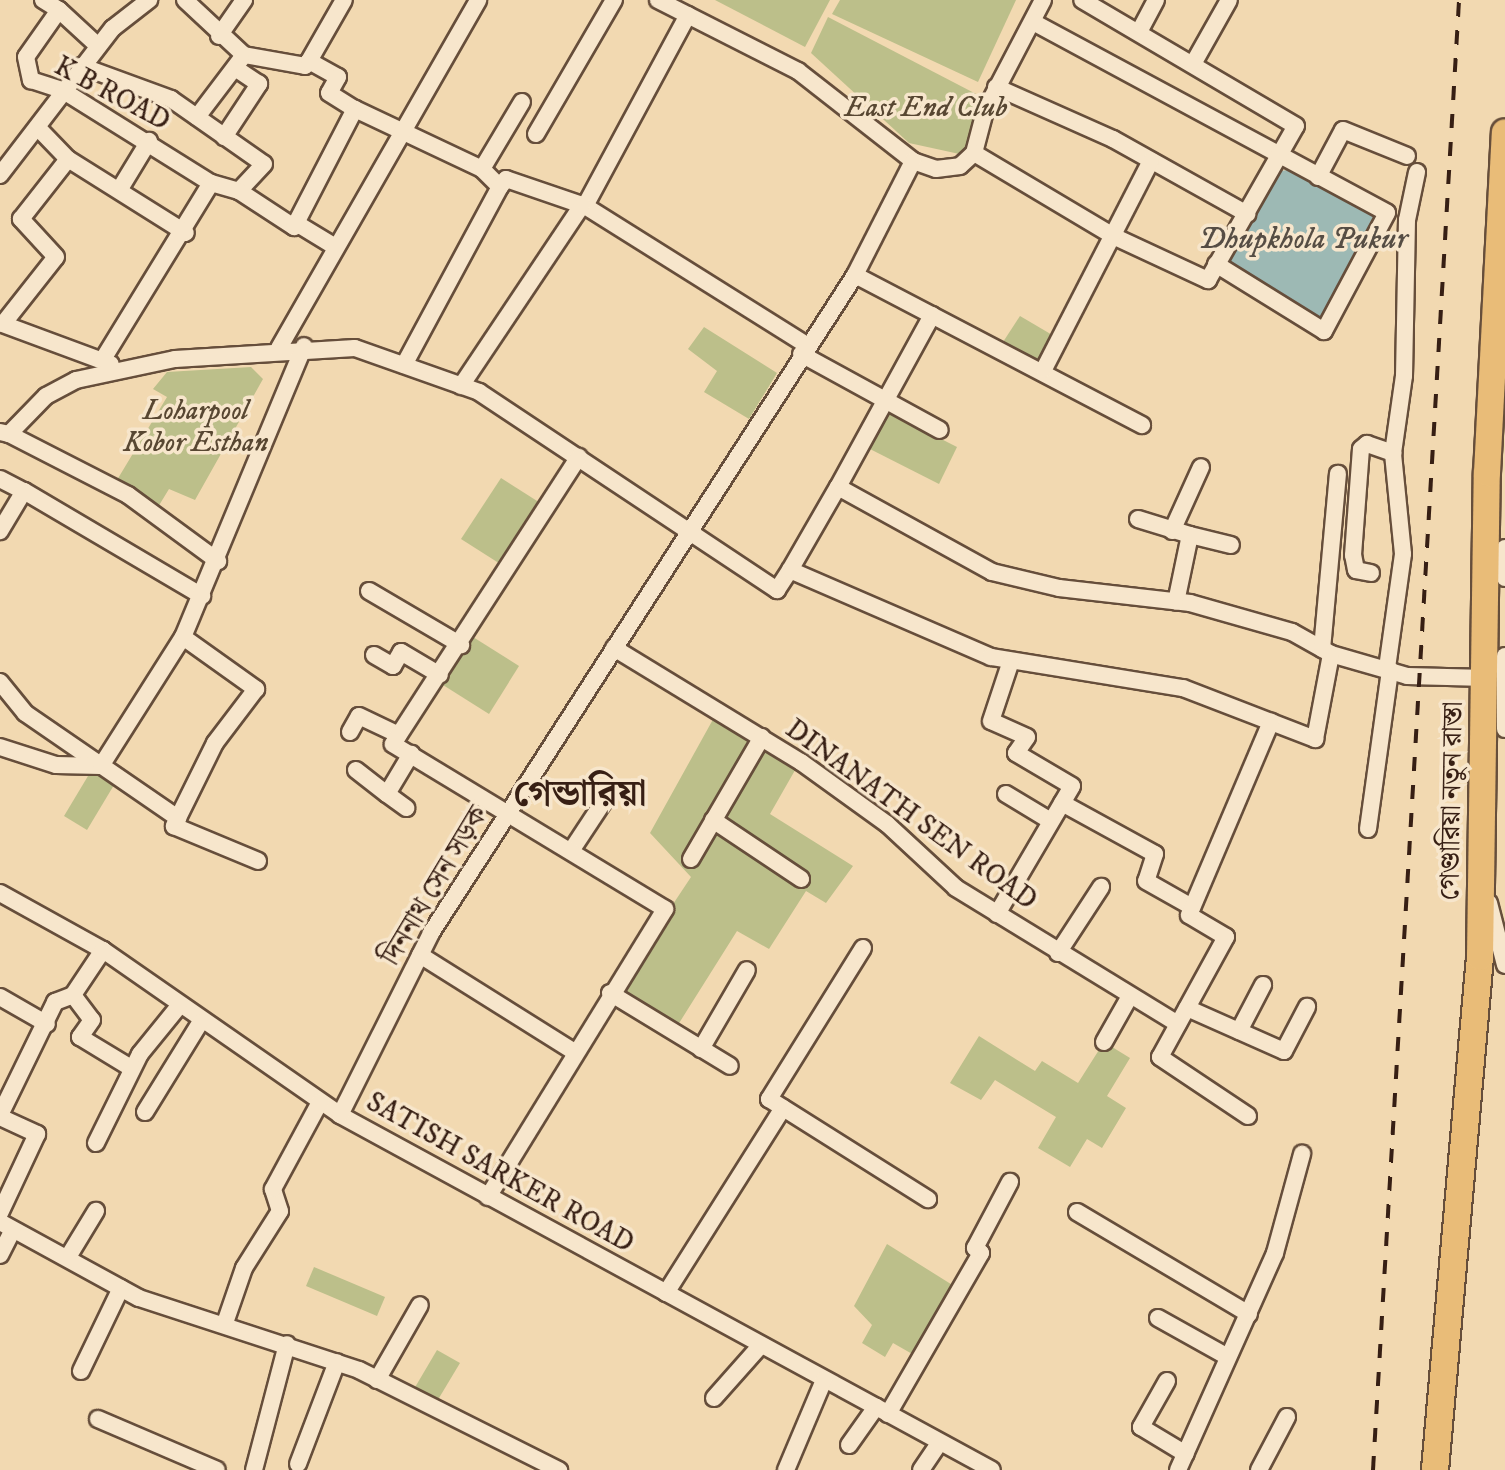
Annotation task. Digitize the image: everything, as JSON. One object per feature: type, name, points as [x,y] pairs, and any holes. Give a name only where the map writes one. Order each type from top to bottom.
[{"type":"main road","name":"গেণ্ডারিয়া নতুন রাস্তা","points":[[1435,1470],[1483,874],[1505,136]]},
{"type":"street","name":"K B ROAD","points":[[43,0],[59,10],[26,57],[31,80],[62,90],[149,141],[211,183],[239,191],[334,246]]},
{"type":"street","points":[[0,175],[39,129],[62,90],[98,46],[149,0]]},
{"type":"street","points":[[185,0],[218,25],[219,36],[259,84],[224,137]]},
{"type":"street","points":[[219,36],[244,0]]},
{"type":"street","points":[[309,61],[344,0]]},
{"type":"street","points":[[279,348],[400,125],[478,0]]},
{"type":"street","points":[[536,134],[614,0]]},
{"type":"street","points":[[658,0],[798,71],[913,161],[960,166],[974,153],[996,87],[1043,0]]},
{"type":"street","points":[[974,153],[1113,236],[1208,280],[1296,126],[1082,0]]},
{"type":"street","points":[[1139,32],[1156,0]]},
{"type":"street","points":[[1193,64],[1229,0]]},
{"type":"street","points":[[59,10],[98,46]]},
{"type":"street","points":[[461,386],[583,206],[688,15]]},
{"type":"street","points":[[1033,22],[1278,157],[1387,213],[1324,331],[1216,264]]},
{"type":"street","points":[[239,62],[309,61],[338,77],[329,93],[355,109],[400,125],[482,169],[500,187]]},
{"type":"street","points":[[197,117],[239,62]]},
{"type":"street","points":[[81,66],[171,99],[264,164],[239,191]]},
{"type":"street","points":[[658,70],[668,85]]},
{"type":"street","points":[[996,87],[1151,161],[1247,214]]},
{"type":"street","points":[[482,169],[522,102]]},
{"type":"street","points":[[296,223],[355,109]]},
{"type":"street","points":[[39,129],[68,159],[121,187],[186,233]]},
{"type":"street","points":[[1318,177],[1343,130],[1407,156]]},
{"type":"street","points":[[121,187],[149,141]]},
{"type":"street","points":[[68,159],[21,219],[56,257],[2,323],[103,359],[124,372]]},
{"type":"street","points":[[691,531],[804,350],[855,275],[913,161]]},
{"type":"street","points":[[1044,369],[1151,161]]},
{"type":"street","points":[[1368,829],[1403,554],[1393,453],[1404,376],[1407,220],[1417,172]]},
{"type":"street","points":[[404,365],[506,179],[583,206],[883,402],[940,430]]},
{"type":"street","points":[[103,359],[186,233],[211,183]]},
{"type":"street","points":[[855,275],[1044,369],[1142,425]]},
{"type":"street","points":[[218,561],[128,495],[4,433],[46,396],[76,380],[279,348],[355,348],[461,386],[579,457],[777,590],[838,487],[932,315]]},
{"type":"street","points":[[101,766],[183,637],[218,561],[304,346]]},
{"type":"street","points":[[1371,573],[1356,570],[1353,555],[1361,449],[1367,444],[1393,453]]},
{"type":"street","points":[[488,1197],[573,1051],[665,909],[393,744],[461,645],[579,457]]},
{"type":"street","points":[[1172,531],[1201,467]]},
{"type":"street","points":[[790,570],[1011,661],[1183,688],[1315,739],[1327,652],[1338,474]]},
{"type":"street","points":[[0,479],[202,596]]},
{"type":"street","points":[[838,487],[992,572],[1176,602],[1292,632],[1327,652],[1389,669],[1487,678]]},
{"type":"street","points":[[0,531],[24,491]]},
{"type":"street","points":[[1138,519],[1172,531],[1231,545]]},
{"type":"street","name":"দিননাথ সেন সড়ক","points":[[340,1115],[420,955],[691,531]]},
{"type":"street","points":[[1176,602],[1190,535]]},
{"type":"street","points":[[1505,548],[1505,572]]},
{"type":"street","points":[[369,591],[461,645]]},
{"type":"street","points":[[183,637],[256,689],[215,743],[174,826],[201,841],[258,861]]},
{"type":"street","name":"DINANATH SEN ROAD","points":[[614,648],[762,737],[867,809],[997,914],[1178,1024]]},
{"type":"street","points":[[374,655],[393,666],[401,652],[440,675]]},
{"type":"street","points":[[1505,656],[1505,729]]},
{"type":"street","points":[[997,914],[1072,786],[1016,753],[1027,737],[991,721],[1011,661]]},
{"type":"street","points":[[0,682],[25,713],[178,818]]},
{"type":"street","points":[[350,732],[359,716],[399,735]]},
{"type":"street","points":[[1248,1116],[1160,1057],[1226,937],[1189,915],[1271,722]]},
{"type":"street","points":[[691,859],[762,737]]},
{"type":"street","points":[[0,747],[56,765],[101,766]]},
{"type":"street","points":[[387,794],[411,754]]},
{"type":"street","points":[[356,770],[406,808]]},
{"type":"street","points":[[1006,794],[1051,821]]},
{"type":"street","points":[[571,851],[604,801]]},
{"type":"street","points":[[1062,803],[1155,854],[1146,881],[1192,907]]},
{"type":"street","points":[[713,820],[801,879]]},
{"type":"street","points":[[1483,874],[1505,965]]},
{"type":"street","points":[[1058,953],[1101,887]]},
{"type":"street","name":"SATISH SARKER ROAD","points":[[0,893],[103,950],[200,1023],[340,1115],[992,1470]]},
{"type":"street","points":[[863,948],[769,1099],[928,1199]]},
{"type":"street","points":[[0,1213],[37,1137],[0,1116],[58,999],[73,995],[103,950]]},
{"type":"street","points":[[420,955],[573,1051]]},
{"type":"street","points":[[701,1049],[747,970]]},
{"type":"street","points":[[1239,1031],[1263,985]]},
{"type":"street","points":[[610,993],[730,1066]]},
{"type":"street","points":[[73,995],[92,1020],[81,1037],[131,1068]]},
{"type":"street","points":[[1104,1042],[1130,996]]},
{"type":"street","points":[[0,997],[47,1024]]},
{"type":"street","points":[[96,1143],[131,1068],[179,1006]]},
{"type":"street","points":[[1187,1008],[1284,1051],[1307,1007]]},
{"type":"street","points":[[145,1112],[200,1023]]},
{"type":"street","points":[[225,1323],[244,1268],[280,1211],[273,1189],[320,1102]]},
{"type":"street","points":[[666,1293],[783,1108]]},
{"type":"street","points":[[1178,1470],[1249,1314],[1302,1154]]},
{"type":"street","points":[[849,1445],[882,1410],[981,1253],[975,1248],[1010,1182]]},
{"type":"street","points":[[68,1257],[96,1211]]},
{"type":"street","points":[[1077,1212],[1249,1314]]},
{"type":"street","points":[[0,1255],[12,1229],[121,1288],[337,1362],[559,1470]]},
{"type":"street","points":[[81,1371],[121,1288]]},
{"type":"street","points":[[377,1380],[420,1305]]},
{"type":"street","points":[[1158,1318],[1228,1357]]},
{"type":"street","points":[[254,1470],[287,1344]]},
{"type":"street","points":[[714,1398],[761,1345]]},
{"type":"street","points":[[298,1464],[337,1362]]},
{"type":"street","points":[[786,1470],[824,1380]]},
{"type":"street","points":[[1167,1381],[1141,1427],[1186,1454]]},
{"type":"street","points":[[1259,1470],[1287,1417]]},
{"type":"street","points":[[98,1419],[217,1470]]},
{"type":"street","points":[[921,1470],[939,1443]]},
{"type":"green space","points":[[715,0],[830,0],[805,47]]},
{"type":"green space","points":[[840,0],[1016,0],[978,82],[832,14]]},
{"type":"green space","name":"East End Club","points":[[828,17],[980,96],[964,155],[909,143],[811,53]]},
{"type":"green space","points":[[1020,316],[1054,336],[1038,361],[1003,342]]},
{"type":"green space","points":[[704,327],[777,373],[749,419],[704,392],[717,371],[688,349]]},
{"type":"green space","name":"Loharpool Kobor Esthan","points":[[251,367],[263,379],[195,500],[169,489],[158,507],[117,480],[167,397],[153,389],[167,372]]},
{"type":"green space","points":[[884,410],[957,447],[939,484],[866,447]]},
{"type":"green space","points":[[501,478],[545,506],[505,567],[461,539]]},
{"type":"green space","points":[[473,637],[519,666],[489,714],[443,685]]},
{"type":"green space","points":[[716,714],[798,765],[770,814],[853,866],[826,903],[806,891],[769,949],[737,931],[676,1028],[616,990],[691,877],[650,833]]},
{"type":"green space","points":[[91,771],[114,785],[87,830],[64,816]]},
{"type":"green space","points":[[979,1036],[1035,1071],[1042,1061],[1078,1083],[1104,1042],[1130,1058],[1107,1096],[1126,1108],[1102,1148],[1087,1139],[1070,1167],[1038,1148],[1056,1117],[995,1080],[981,1100],[950,1083]]},
{"type":"green space","points":[[887,1244],[954,1286],[914,1355],[893,1343],[885,1357],[862,1343],[872,1325],[854,1306]]},
{"type":"green space","points":[[314,1267],[385,1297],[377,1316],[306,1286]]},
{"type":"green space","points":[[437,1350],[460,1363],[436,1403],[414,1389]]},
{"type":"water","name":"Dhupkhola Pukur","points":[[1294,169],[1382,216],[1322,323],[1222,263],[1274,172]]},
{"type":"railway","points":[[1373,1470],[1459,0]]},
{"type":"district","name":"গেন্ডারিয়া","points":[[580,795]]}]
